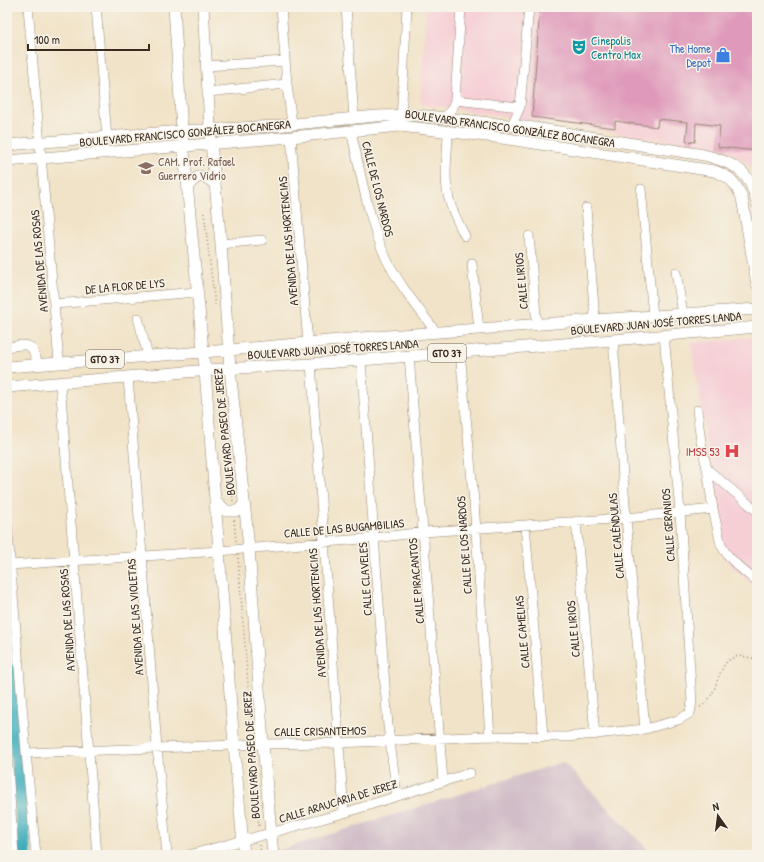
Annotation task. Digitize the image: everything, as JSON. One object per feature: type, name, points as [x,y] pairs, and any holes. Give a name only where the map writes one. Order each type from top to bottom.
[{"type":"main road","name":"BOULEVARD PASEO DE JEREZ","points":[[174,7],[183,145],[204,352],[234,745],[244,855]]},
{"type":"main road","name":"BOULEVARD PASEO DE JEREZ","points":[[203,7],[210,130],[221,244],[230,369],[249,548],[258,744],[271,833],[272,855]]},
{"type":"main road","name":"BOULEVARD FRANCISCO GONZÁLEZ BOCANEGRA","points":[[7,145],[354,118],[401,120],[445,117],[512,125],[704,155],[721,159],[743,172],[751,184],[757,203]]},
{"type":"main road","name":"BOULEVARD FRANCISCO GONZÁLEZ BOCANEGRA","points":[[7,161],[352,131],[401,120],[448,131],[707,169],[725,175],[732,180],[738,188],[742,198],[757,284]]},
{"type":"main road","points":[[495,137],[508,134],[512,125]]},
{"type":"main road","points":[[187,188],[194,179],[202,176],[215,184]]},
{"type":"main road","name":"BOULEVARD JUAN JOSÉ TORRES LANDA","points":[[7,367],[308,344],[537,324],[757,309]]},
{"type":"main road","name":"BOULEVARD JUAN JOSÉ TORRES LANDA","points":[[7,387],[613,340],[757,327]]},
{"type":"main road","points":[[215,500],[226,511],[238,511],[244,504]]},
{"type":"street","name":"AVENIDA DE LAS ROSAS","points":[[28,7],[59,362]]},
{"type":"street","points":[[96,7],[107,138]]},
{"type":"street","points":[[281,7],[287,84],[292,124]]},
{"type":"street","points":[[346,7],[354,118]]},
{"type":"street","points":[[401,120],[407,7]]},
{"type":"street","points":[[445,117],[453,106],[455,100],[461,7]]},
{"type":"street","points":[[512,125],[520,107],[529,7]]},
{"type":"street","points":[[207,66],[285,61]]},
{"type":"street","points":[[208,92],[287,84]]},
{"type":"street","points":[[455,100],[520,107]]},
{"type":"street","name":"CALLE DE LOS NARDOS","points":[[352,131],[370,212],[381,246],[398,278],[436,332]]},
{"type":"street","points":[[448,131],[447,190],[455,216],[465,236]]},
{"type":"street","name":"AVENIDA DE LAS HORTENCIAS","points":[[291,137],[308,344]]},
{"type":"street","points":[[641,189],[653,316]]},
{"type":"street","points":[[586,208],[595,320]]},
{"type":"street","name":"CALLE LIRIOS","points":[[529,236],[537,324]]},
{"type":"street","points":[[221,244],[262,240]]},
{"type":"street","points":[[472,264],[479,329]]},
{"type":"street","points":[[676,272],[682,314]]},
{"type":"street","name":"DE LA FLOR DE LYS","points":[[55,304],[197,292]]},
{"type":"street","points":[[138,318],[148,356]]},
{"type":"street","name":"CALLE GERANIOS","points":[[664,335],[680,512],[692,702],[690,713]]},
{"type":"street","name":"CALLE CALÉNDULAS","points":[[613,340],[626,518],[645,729]]},
{"type":"street","points":[[7,347],[30,346],[35,352],[38,364]]},
{"type":"street","name":"CALLE DE LOS NARDOS","points":[[460,352],[472,478],[490,736]]},
{"type":"street","name":"CALLE PIRACANTOS","points":[[409,356],[443,781]]},
{"type":"street","name":"CALLE CLAVELES","points":[[361,360],[389,741],[397,796]]},
{"type":"street","name":"AVENIDA DE LAS HORTENCIAS","points":[[311,364],[344,812]]},
{"type":"street","name":"AVENIDA DE LAS VIOLETAS","points":[[128,377],[167,855]]},
{"type":"street","name":"AVENIDA DE LAS ROSAS","points":[[60,383],[97,855]]},
{"type":"street","points":[[697,410],[701,442],[719,538],[724,551],[728,556],[757,582]]},
{"type":"street","points":[[707,470],[757,511]]},
{"type":"street","name":"CALLE DE LAS BUGAMBILIAS","points":[[10,566],[142,555],[219,551],[374,538],[424,532],[626,518],[713,508]]},
{"type":"street","name":"CALLE LIRIOS","points":[[576,521],[595,735]]},
{"type":"street","points":[[7,522],[36,855]]},
{"type":"street","name":"CALLE CAMELIAS","points":[[525,526],[543,736]]},
{"type":"street","points":[[595,735],[645,729],[678,720],[690,713]]},
{"type":"street","name":"CALLE CRISANTEMOS","points":[[26,752],[258,744],[339,743],[490,736],[566,737],[595,735]]},
{"type":"street","points":[[7,752],[14,855]]},
{"type":"street","name":"CALLE ARAUCARIA DE JEREZ","points":[[191,855],[344,812],[470,773]]},
{"type":"path","points":[[646,7],[650,12]]},
{"type":"path","points":[[204,213],[215,305]]},
{"type":"path","points":[[230,464],[237,549],[258,744],[259,836],[261,855]]},
{"type":"path","points":[[690,713],[707,703],[715,690],[722,667],[727,661],[735,657],[757,659]]},
{"type":"shaded area","points":[[426,7],[757,7],[757,174],[753,168],[735,154],[703,146],[420,104]]},
{"type":"shaded area","name":"IMSS 53","points":[[757,337],[757,589],[724,559],[691,343]]},
{"type":"shaded area","points":[[563,762],[653,855],[264,855]]},
{"type":"building","points":[[540,7],[757,7],[757,151],[718,147],[720,126],[696,123],[695,142],[686,141],[688,122],[658,119],[657,127],[615,121],[615,128],[532,117]]},
{"type":"waterway","points":[[7,632],[25,855]]},
{"type":"place","name":"Cinepolis Centro Max","points":[[579,47]]},
{"type":"place","name":"The Home Depot","points":[[723,55]]},
{"type":"place","name":"CAM. Prof. Rafael Guerrero Vidrio","points":[[146,168]]},
{"type":"place","name":"IMSS 53","points":[[732,451]]}]
